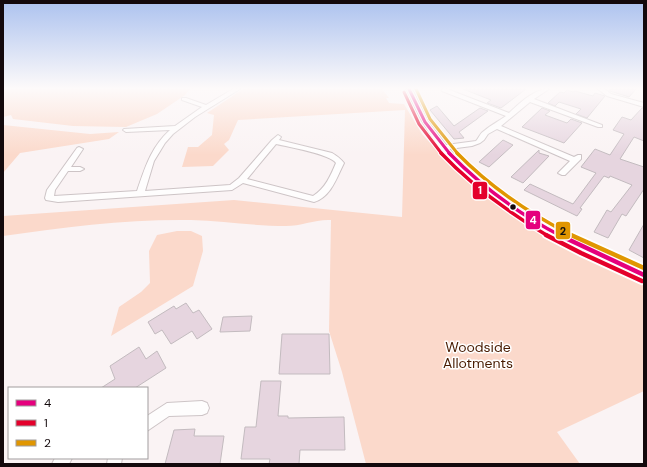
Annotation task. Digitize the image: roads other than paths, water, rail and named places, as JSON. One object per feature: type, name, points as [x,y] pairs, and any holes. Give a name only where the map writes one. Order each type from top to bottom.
[{"type":"street","points":[[140,194],[156,149],[178,128],[203,111]]},
{"type":"street","points":[[419,111],[444,148],[462,168],[487,188],[537,222],[603,258],[644,275]]},
{"type":"street","points":[[502,111],[510,114]]},
{"type":"street","points":[[444,148],[478,142],[482,139],[485,132],[497,126],[515,111]]},
{"type":"street","points":[[561,111],[601,125],[595,133]]},
{"type":"street","points":[[497,126],[576,158],[562,173]]},
{"type":"street","points":[[126,130],[178,128]]},
{"type":"street","points":[[79,149],[51,190],[49,198],[58,199],[225,188],[238,184],[276,139],[329,155],[337,159],[340,163],[334,176],[320,197],[314,199],[242,180]]},
{"type":"street","points":[[65,169],[80,169]]},
{"type":"street","points":[[148,423],[166,410],[202,408]]},
{"type":"park label","name":"Woodside Allotments","points":[[478,356]]}]
